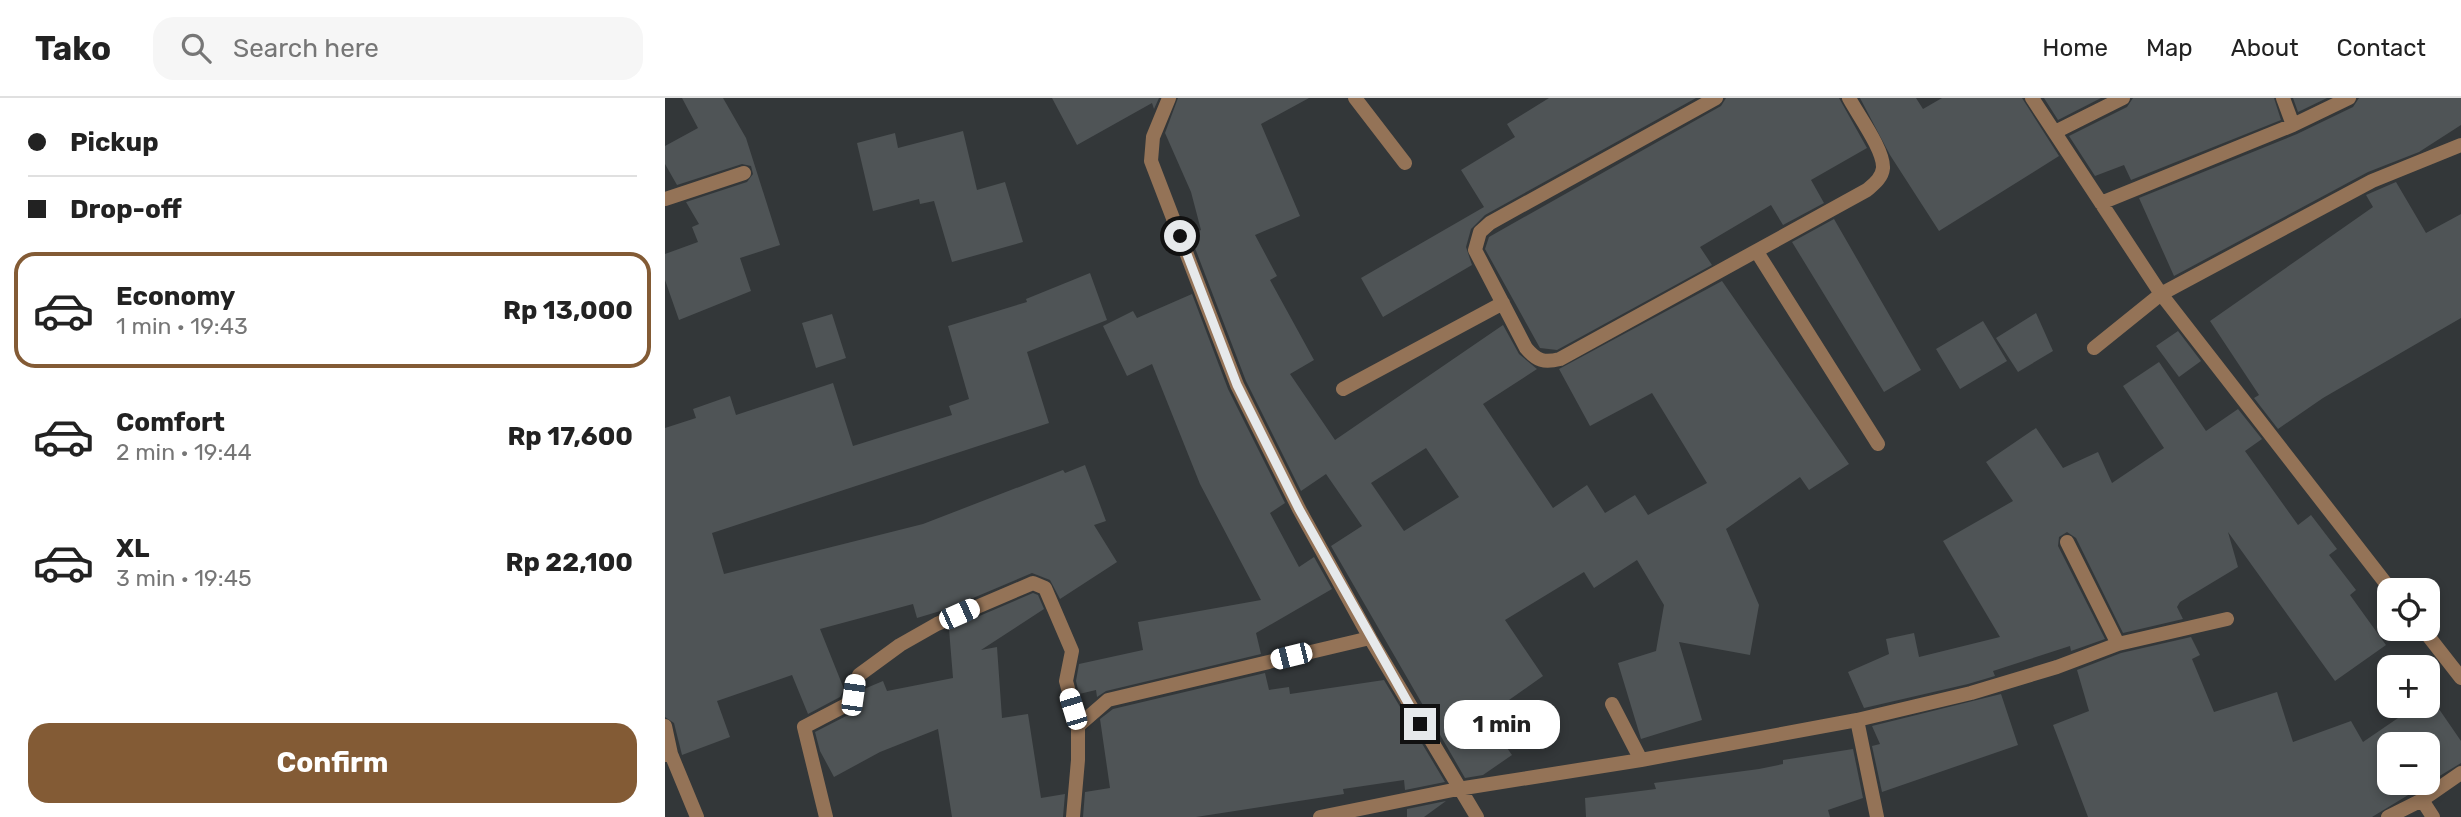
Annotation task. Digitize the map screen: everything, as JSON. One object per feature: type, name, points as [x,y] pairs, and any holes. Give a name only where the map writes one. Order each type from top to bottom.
[{"type":"street","points":[[1169,98],[1153,137],[1151,161],[1237,385],[1299,509],[1370,638],[1477,817]]},
{"type":"street","points":[[1355,98],[1405,163]]},
{"type":"street","points":[[1716,98],[1490,223],[1480,232],[1475,250],[1526,348],[1535,358],[1546,362],[1560,359],[1757,252],[1878,180],[1883,170],[1881,157],[1849,98]]},
{"type":"street","points":[[2032,98],[2161,295],[2382,578]]},
{"type":"street","points":[[2055,132],[2123,98]]},
{"type":"street","points":[[2283,98],[2293,125]]},
{"type":"street","points":[[2101,203],[2293,125],[2349,98]]},
{"type":"street","points":[[2094,348],[2161,295],[2372,181],[2461,145]]},
{"type":"street","points":[[665,199],[744,173]]},
{"type":"street","points":[[1757,252],[1878,444]]},
{"type":"street","points":[[1343,389],[1503,303]]},
{"type":"street","points":[[2067,542],[2117,644]]},
{"type":"street","points":[[826,817],[804,727],[848,704],[859,675],[900,645],[937,624],[1024,586],[1041,583],[1072,650],[1066,681],[1078,726],[1073,817]]},
{"type":"street","points":[[1320,817],[1458,789],[1641,760],[1857,720],[1971,693],[2057,667],[2117,644],[2227,620]]},
{"type":"street","points":[[1078,726],[1108,701],[1370,638]]},
{"type":"street","points":[[2432,641],[2461,678]]},
{"type":"street","points":[[1612,704],[1641,760]]},
{"type":"street","points":[[1857,720],[1877,817]]},
{"type":"street","points":[[665,726],[668,755],[697,817]]},
{"type":"street","points":[[2388,817],[2422,800],[2461,773]]},
{"type":"street","points":[[2422,800],[2433,817]]},
{"type":"building","points":[[682,98],[723,98],[746,138],[780,245],[740,258],[751,291],[679,320],[665,280],[665,254],[698,242],[692,227],[699,224],[686,202],[747,182],[753,174],[751,166],[742,164],[677,185],[665,164],[665,146],[698,128]]},
{"type":"building","points":[[1052,98],[1159,98],[1154,109],[1152,103],[1077,145]]},
{"type":"building","points":[[1178,98],[1309,98],[1261,124],[1300,216],[1255,235],[1277,276],[1270,280],[1314,360],[1290,374],[1335,440],[1503,325],[1519,354],[1537,369],[1483,404],[1553,508],[1587,485],[1605,513],[1635,495],[1648,515],[1707,483],[1652,393],[1590,426],[1559,369],[1722,281],[1849,464],[1809,490],[1800,477],[1726,529],[1759,605],[1750,655],[1679,642],[1702,720],[1641,739],[1618,663],[1656,651],[1664,605],[1637,560],[1594,588],[1584,572],[1505,620],[1543,676],[1485,717],[1512,755],[1483,775],[1465,778],[1331,546],[1362,526],[1326,474],[1301,491],[1246,381],[1190,235],[1201,230],[1191,192],[1165,133]],"holes":[[[1426,448],[1459,497],[1404,531],[1371,483]]]},
{"type":"building","points":[[1549,98],[1696,98],[1485,215],[1471,229],[1466,247],[1472,265],[1383,317],[1361,278],[1484,207],[1461,170],[1515,137],[1507,124]]},
{"type":"building","points":[[1726,98],[1839,98],[1867,148],[1811,180],[1824,203],[1783,225],[1771,205],[1700,247],[1712,265],[1557,350],[1540,348],[1485,249],[1489,237],[1721,106]]},
{"type":"building","points":[[1860,98],[1916,98],[1923,109],[1942,98],[2022,98],[2059,156],[1939,231],[1890,155]]},
{"type":"building","points":[[2044,98],[2101,98],[2058,120]]},
{"type":"building","points":[[2133,98],[2274,98],[2281,120],[2131,180],[2124,165],[2095,176],[2069,136],[2127,107]]},
{"type":"building","points":[[2293,98],[2327,98],[2298,112]]},
{"type":"building","points":[[2359,98],[2461,98],[2461,125],[2419,152],[2368,172],[2174,276],[2139,198],[2297,134],[2353,107]]},
{"type":"building","points":[[963,131],[977,190],[1005,182],[1023,242],[952,262],[934,201],[920,204],[919,199],[873,211],[857,143],[895,133],[898,148]]},
{"type":"building","points":[[2396,182],[2426,233],[2461,214],[2461,318],[2323,398],[2278,429],[2254,398],[2259,395],[2210,321],[2373,207],[2366,195]]},
{"type":"building","points":[[1834,219],[1921,370],[1884,392],[1792,242]]},
{"type":"building","points":[[1090,273],[1107,320],[1027,352],[1049,423],[712,533],[724,574],[923,524],[1063,470],[1065,473],[1085,465],[1106,521],[1094,525],[1117,562],[1060,599],[1050,580],[1032,573],[947,609],[917,618],[913,604],[820,629],[844,689],[840,697],[808,714],[792,675],[717,701],[730,737],[682,755],[674,723],[665,717],[665,428],[696,418],[693,409],[730,396],[736,415],[833,383],[853,446],[952,415],[949,406],[969,399],[948,326],[1027,302],[1026,299]]},
{"type":"building","points":[[1192,294],[1228,389],[1285,503],[1270,513],[1299,567],[1314,557],[1332,589],[1256,633],[1261,654],[1106,691],[1097,697],[1096,690],[1079,694],[1076,681],[1079,664],[1143,650],[1138,622],[1261,600],[1200,484],[1152,364],[1127,376],[1103,326],[1133,311],[1137,318]]},
{"type":"building","points":[[2036,313],[2053,351],[2018,372],[1996,338]]},
{"type":"building","points":[[832,314],[846,358],[816,368],[802,323]]},
{"type":"building","points":[[1983,321],[2007,361],[1960,389],[1936,349]]},
{"type":"building","points":[[2178,331],[2201,361],[2179,377],[2156,346]]},
{"type":"building","points":[[2159,362],[2206,431],[2238,409],[2262,439],[2245,451],[2298,525],[2311,515],[2337,549],[2329,555],[2356,590],[2350,595],[2377,632],[2377,641],[2383,641],[2386,645],[2335,681],[2228,532],[2238,567],[2180,602],[2177,607],[2183,619],[2123,633],[2076,538],[2067,532],[2059,537],[2058,546],[2105,639],[2071,651],[2070,646],[1993,671],[1995,676],[1968,684],[1864,708],[1848,672],[1889,654],[1886,639],[1914,633],[1919,657],[2000,637],[1943,541],[2013,501],[1986,462],[2036,428],[2063,468],[2098,452],[2112,483],[2164,448],[2123,386]]},
{"type":"building","points":[[1033,593],[1038,595],[1044,609],[981,650],[997,647],[1002,718],[1028,714],[1041,798],[1065,794],[1063,817],[952,817],[938,729],[880,752],[834,777],[820,751],[815,732],[852,713],[864,689],[883,681],[887,691],[953,678],[949,629]]},
{"type":"building","points":[[2191,637],[2200,655],[2192,659],[2214,712],[2277,692],[2293,742],[2351,721],[2363,742],[2377,732],[2377,795],[2408,795],[2372,817],[2088,817],[2053,725],[2089,711],[2077,670],[2121,653]]},
{"type":"building","points":[[1265,673],[1269,690],[1289,687],[1290,694],[1384,680],[1445,782],[1405,790],[1404,780],[1343,789],[1344,794],[1196,817],[1083,817],[1085,792],[1110,788],[1100,719],[1113,709]]},
{"type":"building","points":[[2001,694],[2018,745],[1882,792],[1872,746],[1880,744],[1872,726]]},
{"type":"building","points":[[2440,711],[2461,741],[2461,763],[2440,776],[2440,732],[2378,732],[2398,718],[2440,718]]},
{"type":"building","points":[[1853,749],[1863,798],[1828,810],[1830,817],[1586,817],[1585,798],[1656,789],[1654,783],[1759,769],[1783,764],[1783,760]]},
{"type":"building","points":[[1446,801],[1424,817],[1407,817],[1407,809]]},
{"type":"route","points":[[1180,236],[1237,385],[1299,509],[1420,724]]}]
